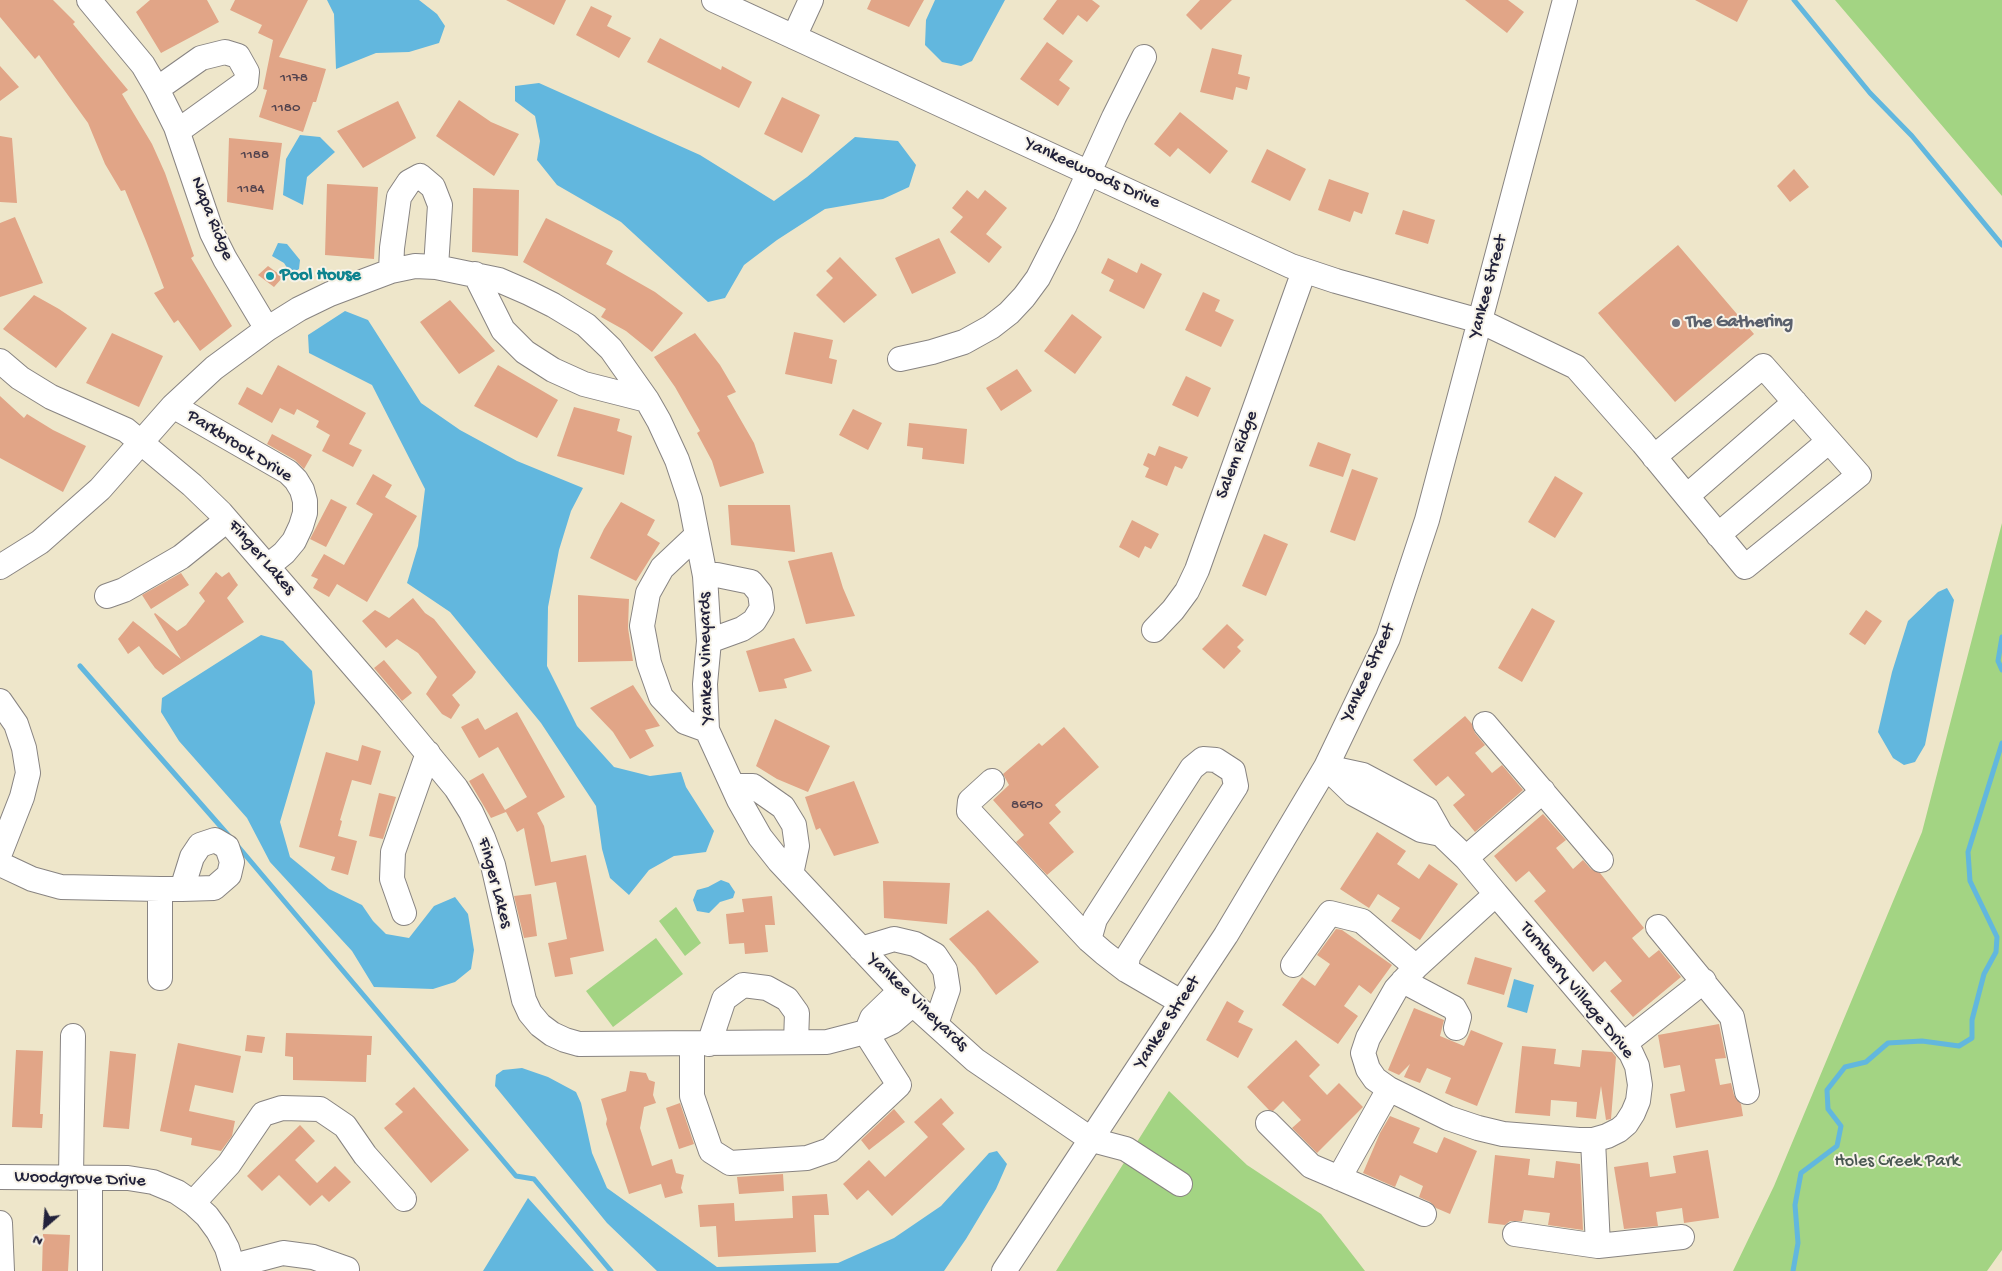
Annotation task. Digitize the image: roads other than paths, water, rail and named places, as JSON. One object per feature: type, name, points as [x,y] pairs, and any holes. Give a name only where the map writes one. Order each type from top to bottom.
[{"type":"street","name":"Napa Ridge","points":[[89,0],[132,51],[158,88],[178,131],[212,233],[225,259],[267,329]]},
{"type":"street","name":"Yankeewoods Drive","points":[[714,0],[1304,271],[1480,321],[1576,367],[1687,496],[1745,567],[1859,475],[1829,441]]},
{"type":"street","points":[[794,37],[811,0]]},
{"type":"street","name":"Yankee Street","points":[[1004,1271],[1226,935],[1326,767],[1388,638],[1427,520],[1565,0]]},
{"type":"street","points":[[158,88],[201,58],[225,52],[238,56],[247,72],[246,82],[178,131]]},
{"type":"street","points":[[900,359],[964,342],[991,327],[1009,313],[1024,297],[1038,278],[1065,225],[1144,57]]},
{"type":"street","points":[[392,271],[392,248],[399,197],[409,182],[420,176],[432,187],[440,205],[436,267]]},
{"type":"street","name":"Yankee Vineyards","points":[[0,567],[40,542],[100,489],[173,406],[214,368],[267,329],[299,309],[330,294],[392,271],[415,266],[436,267],[475,274],[499,280],[529,292],[586,325],[611,349],[647,400],[677,460],[690,499],[705,576],[710,641],[705,684],[706,730],[739,800],[760,837],[791,874],[906,998],[975,1060],[1092,1140],[1126,1149],[1180,1184]]},
{"type":"street","name":"Salem Ridge","points":[[1154,630],[1173,610],[1197,570],[1304,271]]},
{"type":"street","points":[[475,274],[503,330],[525,352],[553,370],[584,384],[647,400]]},
{"type":"street","name":"Finger Lakes","points":[[0,361],[20,378],[50,397],[126,430],[192,485],[227,520],[268,566],[428,753],[456,788],[484,838],[493,864],[524,1000],[530,1013],[540,1025],[552,1034],[579,1044],[827,1042],[866,1033],[892,1022],[906,998]]},
{"type":"street","points":[[1654,457],[1763,366],[1829,441],[1718,535]]},
{"type":"street","points":[[1687,496],[1795,402]]},
{"type":"street","name":"Parkbrook Drive","points":[[173,406],[288,472],[302,490],[305,501],[305,513],[301,526],[294,540],[284,553],[268,566]]},
{"type":"street","points":[[107,596],[124,590],[181,557],[227,520]]},
{"type":"street","points":[[696,536],[662,568],[648,593],[642,626],[649,663],[661,697],[685,722],[706,730]]},
{"type":"street","points":[[705,576],[717,575],[751,582],[760,593],[762,608],[754,621],[742,629],[710,641]]},
{"type":"street","points":[[0,701],[16,724],[24,748],[28,773],[22,797],[0,852]]},
{"type":"street","points":[[1485,724],[1601,860]]},
{"type":"street","points":[[404,913],[392,879],[393,852],[428,753]]},
{"type":"street","points":[[1089,940],[1095,919],[1192,768],[1203,759],[1216,760],[1233,771],[1236,786],[1128,956],[1126,970]]},
{"type":"street","name":"Turnberry Village Drive","points":[[1326,767],[1354,794],[1420,830],[1441,834],[1466,858],[1631,1053],[1637,1066],[1640,1085],[1638,1101],[1633,1113],[1619,1130],[1607,1136],[1593,1140],[1503,1134],[1478,1128],[1448,1118],[1388,1089],[1375,1079],[1368,1070],[1363,1053],[1374,1025],[1409,974],[1496,894]]},
{"type":"street","points":[[992,781],[970,801],[970,812],[1089,940],[1126,970],[1181,1002]]},
{"type":"street","points":[[734,786],[753,786],[783,807],[794,825],[797,846],[791,874]]},
{"type":"street","points":[[1466,858],[1542,791]]},
{"type":"street","points":[[0,864],[32,879],[61,887],[171,889],[160,978]]},
{"type":"street","points":[[1293,965],[1330,913],[1362,920],[1409,974],[1454,1008],[1459,1016],[1456,1028]]},
{"type":"street","points":[[1658,927],[1732,1017],[1747,1092]]},
{"type":"street","points":[[861,949],[894,939],[915,944],[935,955],[944,970],[948,989],[936,1024]]},
{"type":"street","points":[[1624,1044],[1704,981]]},
{"type":"street","points":[[796,1042],[796,1014],[787,999],[767,988],[743,985],[724,999],[700,1044],[692,1096],[712,1151],[730,1163],[806,1158],[830,1150],[899,1086],[866,1033]]},
{"type":"street","points":[[73,1036],[80,1178],[90,1271]]},
{"type":"street","points":[[1340,1178],[1388,1089]]},
{"type":"street","points":[[193,1202],[229,1164],[263,1114],[282,1108],[320,1109],[345,1126],[365,1155],[404,1199]]},
{"type":"street","points":[[1268,1123],[1311,1166],[1424,1214]]},
{"type":"street","points":[[1593,1140],[1598,1246]]},
{"type":"street","name":"Woodgrove Drive","points":[[0,1177],[128,1178],[153,1182],[177,1192],[193,1202],[207,1216],[227,1248],[234,1268]]},
{"type":"street","points":[[0,1223],[2,1271]]},
{"type":"street","points":[[1514,1234],[1598,1246],[1682,1237]]},
{"type":"street","points":[[234,1268],[283,1253],[314,1257],[347,1269]]},
{"type":"water","points":[[327,0],[419,0],[437,14],[445,26],[439,43],[409,52],[376,53],[336,69],[334,14]]},
{"type":"water","points":[[935,0],[1005,0],[972,61],[961,66],[942,62],[925,45],[926,20]]},
{"type":"water","points":[[539,83],[700,155],[774,201],[807,177],[855,137],[898,141],[916,165],[909,187],[883,199],[825,209],[777,240],[744,265],[725,298],[708,302],[621,222],[557,185],[537,160],[540,141],[535,116],[515,101],[515,86]]},
{"type":"water","points":[[300,135],[320,137],[335,152],[307,177],[303,205],[283,195],[286,159]]},
{"type":"water","points":[[278,243],[287,244],[300,260],[299,269],[291,274],[284,263],[272,256]]},
{"type":"water","points":[[345,311],[368,320],[421,403],[460,430],[517,461],[583,488],[571,511],[559,550],[548,607],[547,666],[577,726],[614,767],[650,776],[681,772],[686,787],[714,831],[706,852],[674,856],[649,870],[629,895],[610,878],[602,849],[596,806],[541,723],[450,612],[407,583],[418,546],[425,489],[372,385],[309,353],[308,335]]},
{"type":"water","points":[[1947,588],[1954,600],[1925,745],[1915,762],[1904,765],[1893,758],[1878,732],[1892,672],[1908,621],[1938,592]]},
{"type":"water","points":[[261,635],[283,641],[312,671],[315,703],[280,822],[290,857],[329,889],[362,905],[373,921],[386,934],[409,938],[434,906],[455,897],[468,914],[474,950],[471,969],[455,982],[433,989],[374,987],[352,951],[270,862],[247,818],[179,741],[161,712],[162,698]]},
{"type":"water","points":[[721,880],[729,883],[735,892],[733,898],[720,902],[709,913],[697,911],[693,900],[697,890]]},
{"type":"water","points":[[1514,979],[1534,985],[1527,1013],[1507,1007]]},
{"type":"water","points":[[522,1068],[548,1077],[576,1092],[581,1103],[592,1153],[607,1188],[717,1267],[838,1263],[894,1238],[941,1206],[989,1153],[997,1151],[1007,1164],[996,1189],[944,1271],[657,1271],[607,1223],[495,1086],[496,1075],[503,1070]]},
{"type":"water","points":[[528,1198],[594,1271],[483,1271]]},
{"type":"waterway","points":[[1794,0],[1870,93],[1912,136],[2002,245]]},
{"type":"waterway","points":[[2002,637],[1998,661],[2002,670]]},
{"type":"waterway","points":[[80,666],[229,836]]},
{"type":"waterway","points":[[1793,1271],[1798,1243],[1795,1205],[1801,1173],[1837,1146],[1841,1126],[1828,1109],[1827,1090],[1845,1067],[1866,1062],[1888,1043],[1922,1041],[1959,1046],[1972,1038],[1972,1020],[1984,974],[1996,952],[1997,937],[1970,881],[1968,852],[2002,743]]},
{"type":"waterway","points":[[236,844],[516,1176],[534,1179],[611,1271]]},
{"type":"place","name":"Pool House","points":[[270,276]]},
{"type":"place","name":"The Gathering","points":[[1676,323]]},
{"type":"park label","name":"Holes Creek Park","points":[[1897,1162]]}]
